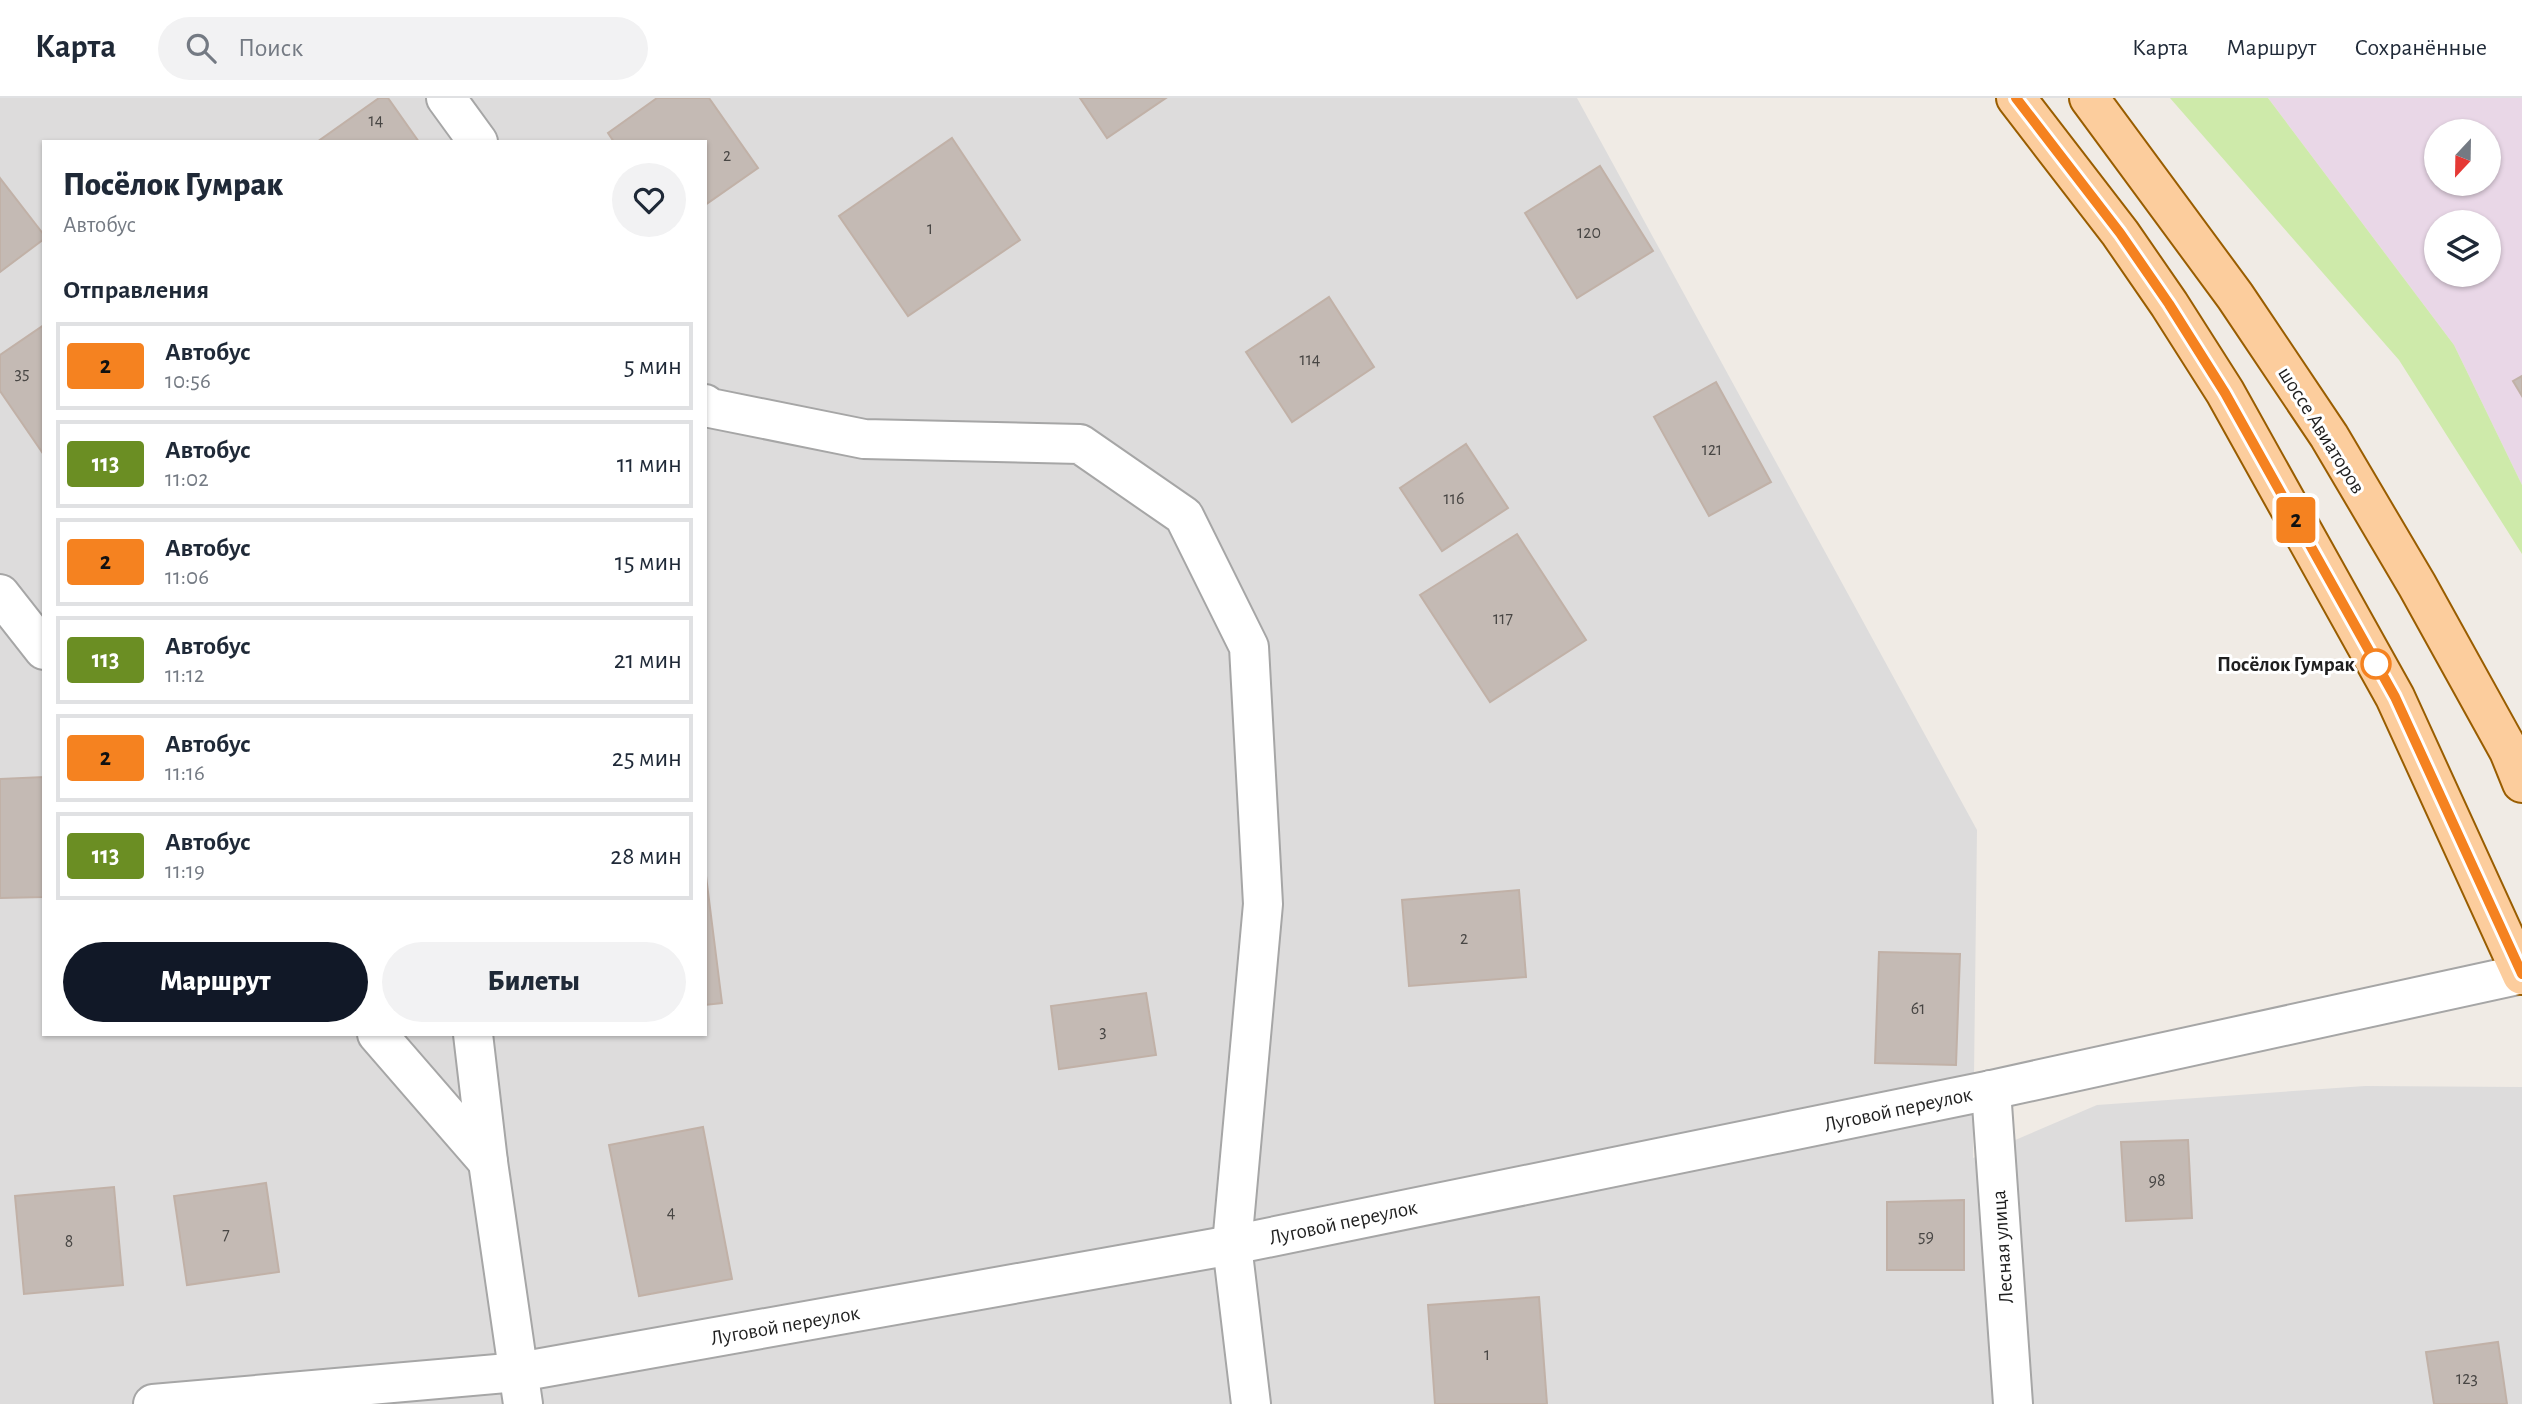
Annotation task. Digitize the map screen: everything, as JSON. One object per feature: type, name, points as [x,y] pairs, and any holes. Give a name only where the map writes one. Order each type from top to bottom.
[{"type":"main road","points":[[2016,98],[2120,233],[2225,393],[2395,697],[2522,975]]},
{"type":"main road","name":"шоссе Авиаторов","points":[[2089,98],[2235,296],[2329,436],[2417,585],[2509,751],[2522,783]]},
{"type":"street","points":[[446,98],[477,140]]},
{"type":"street","points":[[707,406],[864,439],[1080,444],[1184,516],[1249,647],[1263,904],[1232,1245],[1251,1404]]},
{"type":"street","points":[[0,594],[23,638]]},
{"type":"street","name":"Луговой переулок","points":[[153,1404],[521,1388],[1990,1090],[2522,975]]},
{"type":"street","points":[[379,1036],[488,1162]]},
{"type":"street","points":[[474,1036],[488,1162],[521,1388]]},
{"type":"street","name":"Лесная улица","points":[[1990,1090],[2012,1404]]},
{"type":"shaded area","points":[[0,98],[1577,98],[1977,830],[1973,1158],[2097,1105],[2365,1086],[2522,1087],[2522,1404],[0,1404]]},
{"type":"shaded area","points":[[2268,98],[2522,98],[2522,485],[2454,345]]},
{"type":"green space","points":[[2170,98],[2268,98],[2454,345],[2522,485],[2522,554],[2399,360]]},
{"type":"building","points":[[379,98],[388,98],[418,140],[320,140]]},
{"type":"building","points":[[657,98],[709,98],[758,168],[707,204],[707,140],[613,140],[608,133]]},
{"type":"building","points":[[1080,98],[1166,98],[1107,138]]},
{"type":"building","points":[[952,138],[1020,240],[908,316],[839,216]]},
{"type":"building","points":[[1600,166],[1653,251],[1577,298],[1525,213]]},
{"type":"building","points":[[0,178],[42,232],[42,240],[0,272]]},
{"type":"building","points":[[1329,297],[1374,367],[1292,422],[1246,352]]},
{"type":"building","points":[[42,326],[42,452],[0,391],[0,355]]},
{"type":"building","points":[[2522,376],[2522,396],[2513,381]]},
{"type":"building","points":[[1716,382],[1771,482],[1709,516],[1654,417]]},
{"type":"building","points":[[1466,444],[1508,508],[1442,551],[1400,488]]},
{"type":"building","points":[[1517,534],[1586,640],[1490,702],[1420,595]]},
{"type":"building","points":[[42,777],[42,897],[0,898],[0,779]]},
{"type":"building","points":[[707,884],[722,1003],[707,1005]]},
{"type":"building","points":[[1519,890],[1526,977],[1409,986],[1402,900]]},
{"type":"building","points":[[1879,952],[1960,954],[1956,1065],[1875,1063]]},
{"type":"building","points":[[1146,993],[1156,1055],[1059,1069],[1051,1006]]},
{"type":"building","points":[[703,1127],[732,1279],[639,1296],[609,1145]]},
{"type":"building","points":[[2188,1140],[2192,1218],[2126,1221],[2121,1142]]},
{"type":"building","points":[[266,1183],[279,1272],[187,1285],[174,1196]]},
{"type":"building","points":[[114,1187],[123,1285],[24,1294],[15,1196]]},
{"type":"building","points":[[1964,1200],[1964,1270],[1887,1270],[1887,1202]]},
{"type":"building","points":[[1539,1297],[1547,1404],[1435,1404],[1428,1305]]},
{"type":"building","points":[[2498,1342],[2507,1404],[2434,1404],[2426,1352]]},
{"type":"bus line","name":"2","points":[[2016,98],[2120,233],[2225,393],[2395,697],[2522,974]]},
{"type":"place","name":"Посёлок Гумрак","points":[[2376,664]]}]
